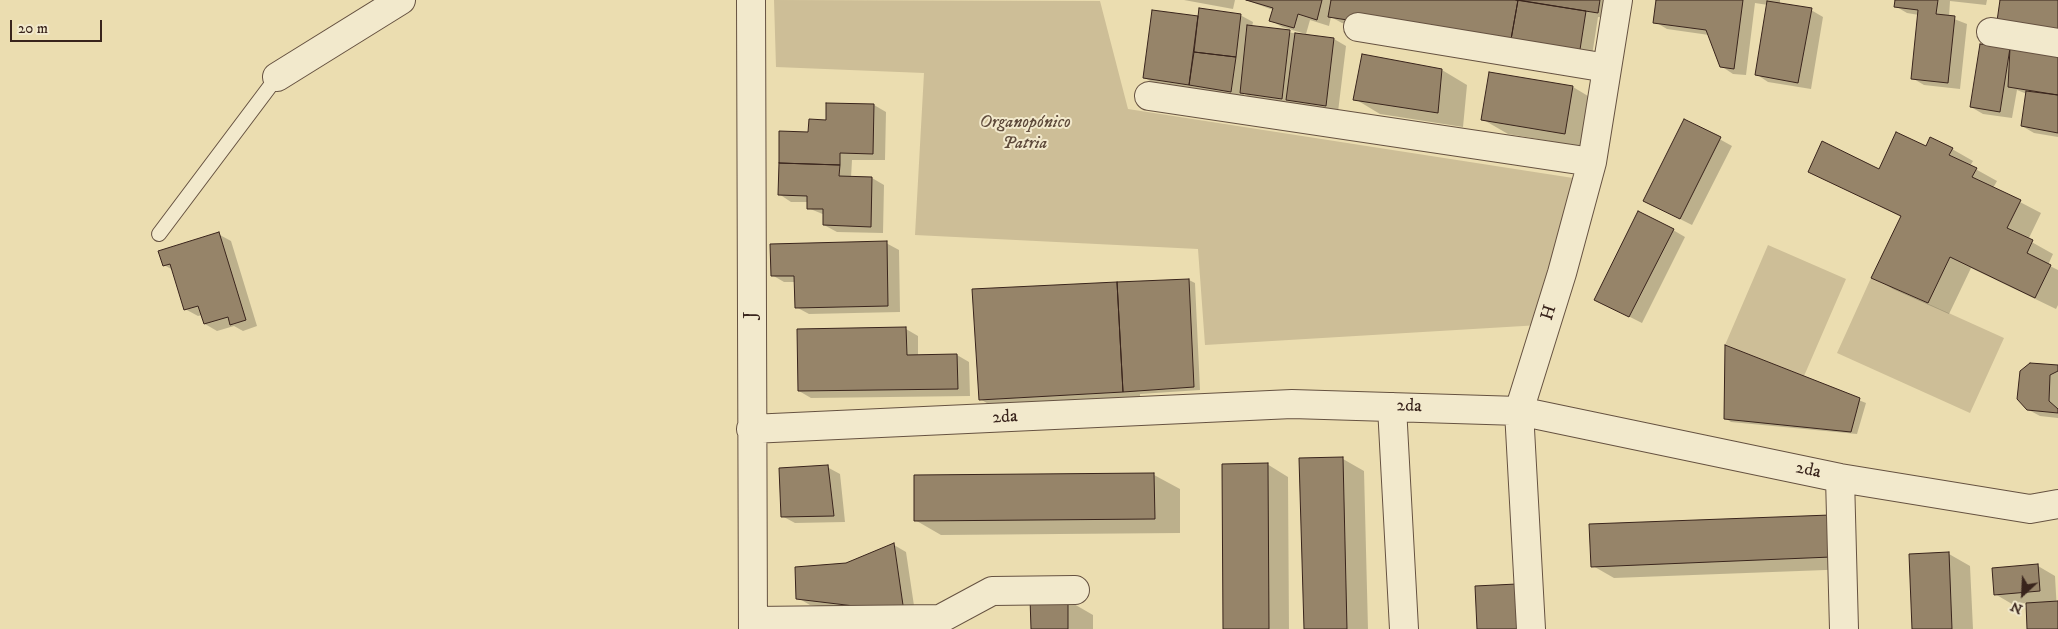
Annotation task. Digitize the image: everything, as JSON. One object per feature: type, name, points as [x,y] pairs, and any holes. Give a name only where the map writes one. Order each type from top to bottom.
[{"type":"street","points":[[277,77],[401,0]]},
{"type":"street","name":"J","points":[[751,0],[753,625]]},
{"type":"street","name":"H","points":[[1531,629],[1519,411],[1562,273],[1592,162],[1618,0]]},
{"type":"street","points":[[1358,28],[1607,68]]},
{"type":"street","points":[[1991,32],[2058,43]]},
{"type":"street","points":[[1149,96],[1592,162]]},
{"type":"street","name":"2da","points":[[751,429],[1292,404],[1519,411],[1840,478],[2030,509],[2058,504]]},
{"type":"street","points":[[1392,406],[1404,629]]},
{"type":"street","points":[[1840,478],[1844,629]]},
{"type":"street","points":[[753,625],[940,619],[992,591],[1075,590]]},
{"type":"lane","points":[[159,234],[277,77]]},
{"type":"green space","name":"Organopónico Patria","points":[[774,0],[1100,1],[1128,109],[1573,178],[1540,325],[1205,345],[1198,249],[915,235],[924,73],[776,67]]},
{"type":"green space","points":[[1768,245],[1846,279],[1804,376],[1725,345]]},
{"type":"green space","points":[[1871,278],[2004,338],[1970,413],[1837,353]]},
{"type":"building","points":[[1246,0],[1322,0],[1317,20],[1298,14],[1294,28],[1269,21],[1273,8]]},
{"type":"building","points":[[1331,0],[1518,0],[1510,45],[1328,17]]},
{"type":"building","points":[[1516,0],[1600,0],[1598,13]]},
{"type":"building","points":[[1518,0],[1586,11],[1579,56],[1510,45]]},
{"type":"building","points":[[1656,0],[1743,0],[1734,69],[1720,67],[1706,30],[1653,23]]},
{"type":"building","points":[[1895,0],[1938,0],[1936,14],[1955,16],[1948,83],[1911,79],[1918,10],[1894,7]]},
{"type":"building","points":[[2000,0],[2058,0],[2058,33],[1997,21]]},
{"type":"building","points":[[1767,1],[1812,8],[1798,83],[1755,75]]},
{"type":"building","points":[[1199,8],[1241,14],[1236,57],[1194,52]]},
{"type":"building","points":[[1152,10],[1198,16],[1189,85],[1143,78]]},
{"type":"building","points":[[1247,25],[1290,30],[1282,99],[1240,93]]},
{"type":"building","points":[[1295,33],[1334,38],[1326,106],[1286,100]]},
{"type":"building","points":[[1980,44],[2010,48],[2000,112],[1970,107]]},
{"type":"building","points":[[2010,48],[2058,56],[2058,95],[2008,87]]},
{"type":"building","points":[[1194,52],[1236,57],[1231,92],[1189,85]]},
{"type":"building","points":[[1362,54],[1442,69],[1438,113],[1353,100]]},
{"type":"building","points":[[1489,72],[1573,86],[1565,134],[1481,120]]},
{"type":"building","points":[[2026,91],[2058,95],[2058,133],[2021,126]]},
{"type":"building","points":[[826,103],[874,104],[873,154],[840,153],[840,165],[779,163],[779,131],[808,132],[809,119],[826,120]]},
{"type":"building","points":[[1684,119],[1721,137],[1680,219],[1643,201]]},
{"type":"building","points":[[1896,132],[1926,146],[1930,137],[1953,148],[1949,155],[1977,168],[1972,177],[2021,200],[2007,228],[2033,240],[2027,253],[2051,265],[2035,298],[1950,257],[1928,303],[1871,278],[1901,216],[1808,172],[1822,141],[1879,169]]},
{"type":"building","points":[[779,163],[840,165],[839,176],[872,177],[871,227],[823,225],[823,209],[807,209],[807,196],[778,195]]},
{"type":"building","points":[[1638,211],[1674,229],[1629,317],[1594,300]]},
{"type":"building","points":[[219,232],[246,320],[230,325],[228,317],[204,324],[198,306],[184,310],[170,264],[163,266],[158,251]]},
{"type":"building","points":[[887,241],[888,306],[795,308],[794,276],[771,276],[770,244]]},
{"type":"building","points":[[1189,279],[1194,387],[1123,392],[1117,282]]},
{"type":"building","points":[[1117,282],[1123,392],[979,400],[972,289]]},
{"type":"building","points":[[906,327],[907,355],[957,354],[958,389],[798,391],[797,329]]},
{"type":"building","points":[[1725,345],[1860,398],[1851,432],[1724,419]]},
{"type":"building","points":[[2030,363],[2058,365],[2058,371],[2050,375],[2049,401],[2058,409],[2058,413],[2027,410],[2017,399],[2020,371]]},
{"type":"building","points":[[1343,457],[1347,629],[1304,629],[1299,458]]},
{"type":"building","points":[[1268,463],[1269,629],[1223,629],[1222,464]]},
{"type":"building","points":[[828,465],[834,516],[781,517],[779,468]]},
{"type":"building","points":[[1154,473],[1155,519],[914,521],[914,475]]},
{"type":"building","points":[[1830,515],[1831,557],[1591,567],[1589,524]]},
{"type":"building","points":[[894,543],[904,612],[796,599],[795,567],[846,563]]},
{"type":"building","points":[[1949,552],[1952,629],[1912,629],[1909,554]]},
{"type":"building","points":[[2038,564],[2040,591],[1994,595],[1992,568]]},
{"type":"building","points":[[1517,584],[1520,629],[1477,629],[1475,586]]},
{"type":"building","points":[[1030,598],[1068,599],[1068,629],[1031,629]]},
{"type":"building","points":[[2058,601],[2058,629],[2027,629],[2026,603]]}]
